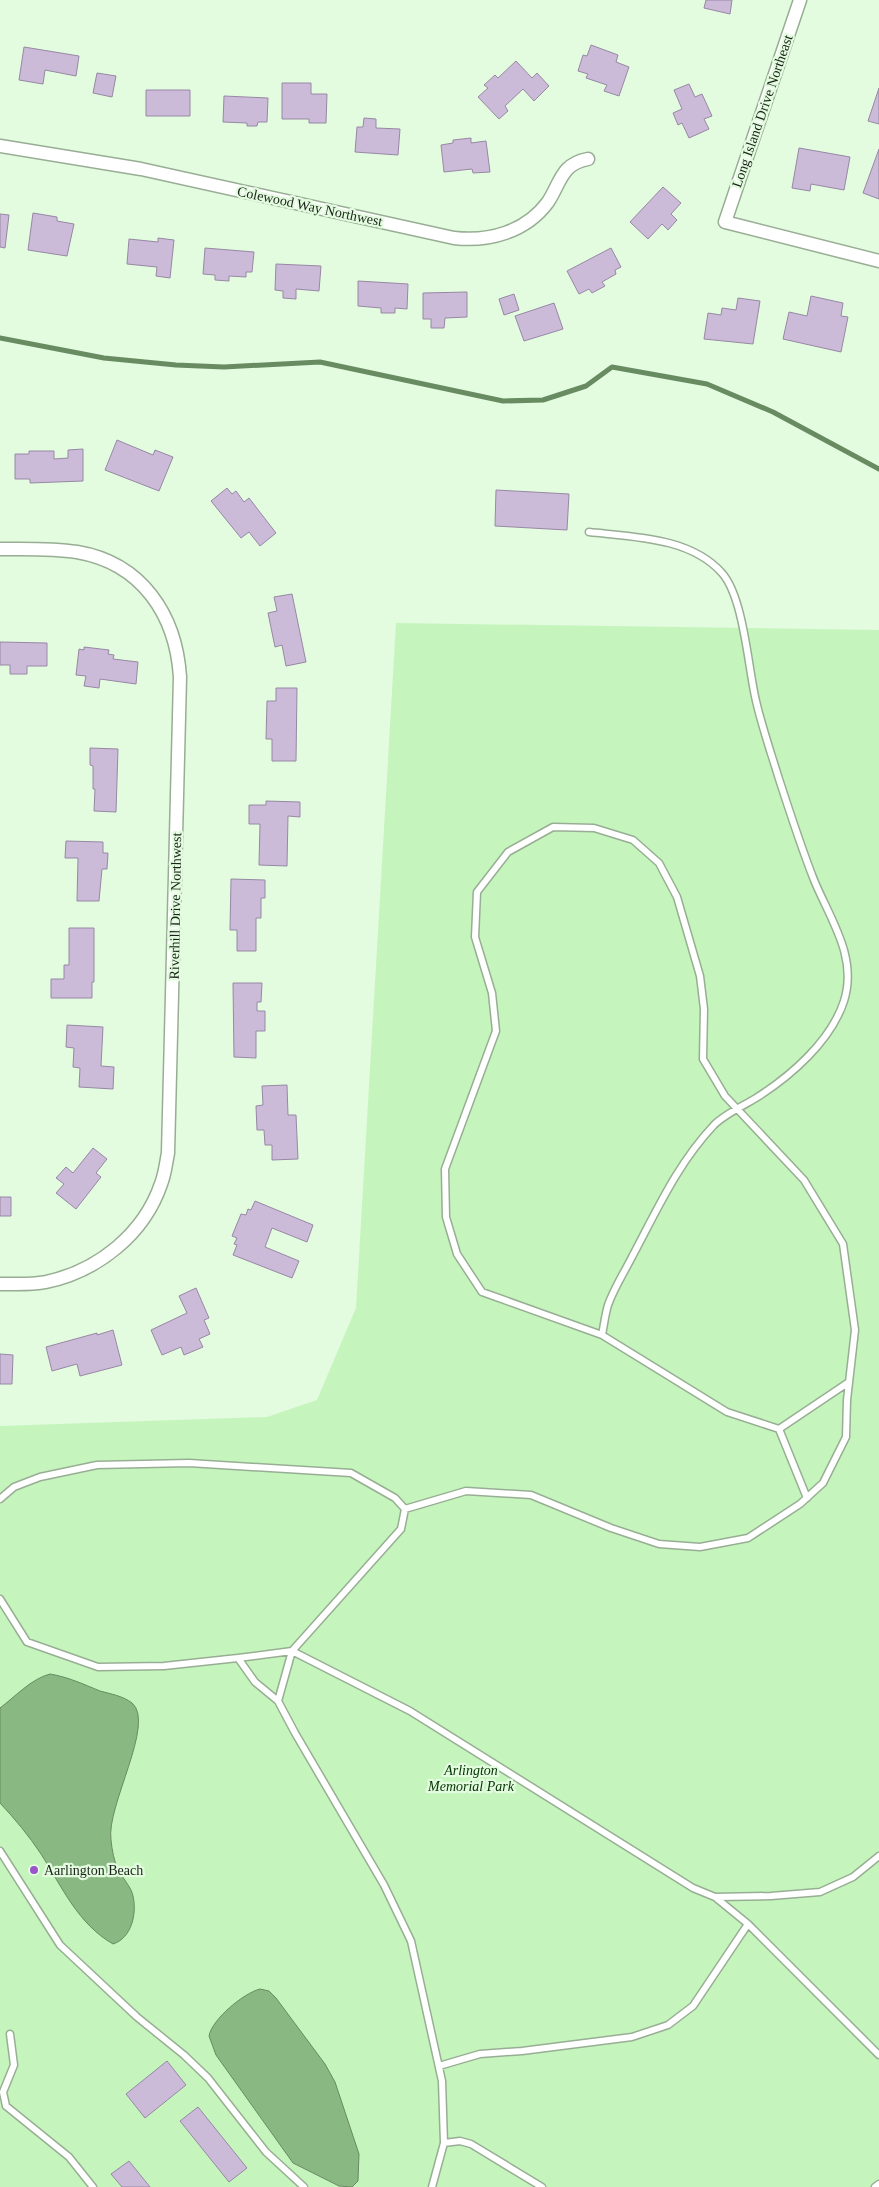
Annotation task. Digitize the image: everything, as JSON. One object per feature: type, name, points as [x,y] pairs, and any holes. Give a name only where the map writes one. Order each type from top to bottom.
[{"type":"street","name":"Long Island Drive Northeast","points":[[800,0],[725,222],[879,261]]},
{"type":"street","name":"Colewood Way Northwest","points":[[0,146],[141,169],[445,236],[473,240],[500,236],[526,224],[547,203],[567,168],[577,161],[588,159]]},
{"type":"street","name":"Riverhill Drive Northwest","points":[[0,549],[78,552],[102,559],[122,569],[139,581],[154,597],[166,615],[174,635],[179,656],[180,677],[168,1154],[161,1184],[147,1214],[133,1232],[102,1260],[64,1277],[21,1284],[0,1284]]},
{"type":"lane","points":[[589,532],[634,537],[678,545],[702,557],[723,574],[734,595],[746,641],[756,700],[779,778],[815,882],[836,925],[846,957],[847,988],[843,1004],[829,1029],[805,1061],[779,1084],[715,1124],[676,1173],[609,1304],[602,1335]]},
{"type":"lane","points":[[405,1509],[466,1491],[531,1496],[611,1528],[659,1544],[700,1547],[748,1538],[807,1498],[823,1483],[846,1437],[855,1330],[843,1244],[804,1180],[725,1096],[703,1059],[704,1009],[700,976],[677,897],[659,864],[633,840],[594,828],[553,827],[508,852],[477,892],[475,937],[492,993],[496,1031],[445,1169],[446,1217],[457,1254],[482,1292],[602,1335],[727,1412],[779,1428]]},
{"type":"lane","points":[[779,1428],[850,1382]]},
{"type":"lane","points":[[779,1428],[807,1498]]},
{"type":"lane","points":[[0,1499],[14,1487],[40,1477],[97,1465],[189,1463],[350,1473],[395,1498],[405,1509]]},
{"type":"lane","points":[[278,1701],[292,1651],[401,1529],[405,1509]]},
{"type":"lane","points":[[0,1599],[27,1642],[98,1667],[164,1666],[292,1651],[410,1711],[693,1888],[715,1897],[748,1924],[879,2055]]},
{"type":"lane","points":[[238,1658],[255,1682],[278,1701],[384,1885],[411,1940],[442,2081],[444,2143],[432,2187]]},
{"type":"lane","points":[[0,1851],[60,1945],[137,2017],[184,2055],[208,2078],[266,2152],[304,2187]]},
{"type":"lane","points":[[715,1897],[771,1896],[820,1892],[853,1877],[879,1856]]},
{"type":"lane","points":[[439,2066],[480,2054],[522,2051],[632,2037],[668,2025],[693,2006],[748,1924]]},
{"type":"lane","points":[[10,2034],[14,2066],[3,2092],[6,2106],[69,2157],[93,2187]]},
{"type":"lane","points":[[444,2143],[460,2141],[471,2144],[542,2187]]},
{"type":"lane","points":[[875,2187],[879,2184]]},
{"type":"green space","name":"Arlington Memorial Park","points":[[396,623],[879,630],[879,2187],[0,2187],[0,1426],[267,1417],[317,1400],[356,1308]]},
{"type":"shaded area","points":[[50,1674],[117,1695],[132,1703],[138,1713],[135,1746],[111,1825],[113,1855],[120,1872],[132,1892],[134,1910],[129,1931],[113,1944],[101,1936],[80,1915],[36,1847],[0,1803],[0,1708],[30,1684]]},
{"type":"shaded area","points":[[260,1989],[269,1991],[276,1998],[325,2064],[335,2082],[359,2154],[358,2181],[352,2187],[339,2186],[293,2163],[216,2055],[209,2036],[211,2029],[222,2015],[238,2001],[253,1991]]},
{"type":"building","points":[[706,0],[732,0],[730,14],[704,8]]},
{"type":"building","points":[[591,45],[618,55],[616,62],[629,67],[619,96],[604,91],[607,85],[586,78],[588,74],[578,71],[583,55],[587,56]]},
{"type":"building","points":[[24,47],[79,56],[76,76],[45,70],[43,84],[19,80]]},
{"type":"building","points":[[516,61],[532,78],[537,73],[549,86],[534,101],[523,89],[505,106],[508,111],[499,119],[478,97],[488,88],[484,85],[495,75],[498,78]]},
{"type":"building","points":[[97,73],[116,76],[112,97],[93,93]]},
{"type":"building","points":[[282,83],[311,83],[311,94],[327,94],[326,123],[309,123],[309,119],[282,119]]},
{"type":"building","points":[[689,84],[695,97],[702,94],[712,116],[704,119],[709,129],[689,138],[682,123],[678,125],[673,113],[682,109],[674,90]]},
{"type":"building","points":[[879,88],[879,124],[868,121]]},
{"type":"building","points":[[146,90],[190,90],[190,116],[146,116]]},
{"type":"building","points":[[224,96],[268,98],[267,122],[258,122],[257,126],[247,126],[247,123],[223,122]]},
{"type":"building","points":[[364,118],[376,119],[376,128],[400,129],[398,155],[355,152],[357,127],[363,127]]},
{"type":"building","points":[[471,138],[471,143],[486,141],[490,172],[473,173],[472,169],[444,172],[441,145],[453,143],[453,140]]},
{"type":"building","points":[[799,148],[850,157],[844,190],[811,184],[810,191],[792,188]]},
{"type":"building","points":[[879,149],[879,199],[863,193]]},
{"type":"building","points":[[663,187],[681,203],[671,214],[677,220],[668,230],[662,224],[648,239],[630,222]]},
{"type":"building","points":[[33,213],[57,217],[57,221],[74,224],[67,256],[28,250]]},
{"type":"building","points":[[0,214],[9,215],[5,248],[0,247]]},
{"type":"building","points":[[158,238],[174,240],[170,278],[156,276],[157,267],[127,264],[129,239],[158,242]]},
{"type":"building","points":[[205,248],[254,252],[252,272],[246,272],[246,277],[229,276],[229,281],[215,280],[215,275],[203,274]]},
{"type":"building","points":[[611,248],[621,267],[615,270],[616,274],[602,282],[605,286],[592,293],[589,289],[579,294],[567,271]]},
{"type":"building","points":[[276,264],[321,266],[319,291],[296,289],[296,299],[283,298],[283,291],[275,290]]},
{"type":"building","points":[[358,281],[408,284],[407,309],[395,308],[395,313],[381,313],[381,308],[358,306]]},
{"type":"building","points":[[467,292],[467,317],[445,318],[444,328],[431,328],[431,319],[423,319],[423,293]]},
{"type":"building","points":[[514,294],[519,310],[504,315],[499,299]]},
{"type":"building","points":[[811,296],[843,303],[841,316],[848,317],[841,352],[783,339],[789,312],[807,316]]},
{"type":"building","points":[[738,298],[760,301],[753,344],[704,339],[708,313],[721,315],[722,308],[736,310]]},
{"type":"building","points":[[554,303],[563,329],[524,341],[515,316]]},
{"type":"building","points":[[117,440],[153,455],[155,450],[173,457],[159,491],[105,470]]},
{"type":"building","points":[[83,449],[83,481],[30,483],[30,479],[15,479],[15,454],[29,454],[29,451],[54,451],[54,459],[68,458],[68,450]]},
{"type":"building","points":[[227,488],[232,494],[236,491],[244,502],[249,498],[276,533],[260,546],[249,532],[241,538],[211,501]]},
{"type":"building","points":[[496,490],[569,494],[567,530],[495,526]]},
{"type":"building","points":[[292,594],[306,662],[286,666],[282,645],[275,647],[268,613],[277,611],[274,597]]},
{"type":"building","points":[[0,642],[47,643],[47,666],[27,666],[27,674],[10,674],[10,665],[0,665]]},
{"type":"building","points":[[84,647],[109,650],[108,654],[114,655],[113,659],[138,662],[136,684],[100,679],[99,688],[84,686],[86,676],[76,675],[79,649],[84,650]]},
{"type":"building","points":[[276,688],[297,688],[296,761],[272,761],[272,739],[266,739],[267,701],[276,701]]},
{"type":"building","points":[[90,748],[118,749],[116,812],[94,811],[95,789],[93,789],[93,766],[90,765]]},
{"type":"building","points":[[266,801],[300,802],[300,817],[288,816],[287,866],[259,865],[260,824],[249,824],[249,805],[266,805]]},
{"type":"building","points":[[66,841],[103,842],[103,853],[108,853],[107,869],[102,869],[99,901],[77,901],[78,858],[65,858]]},
{"type":"building","points":[[231,879],[265,880],[265,898],[261,898],[261,918],[256,918],[256,951],[237,951],[237,930],[230,930]]},
{"type":"building","points":[[69,928],[94,928],[94,982],[92,982],[92,998],[51,998],[51,979],[64,979],[64,965],[69,965]]},
{"type":"building","points":[[233,983],[262,983],[261,1002],[257,1002],[257,1011],[265,1011],[265,1031],[256,1031],[256,1058],[234,1057]]},
{"type":"building","points":[[67,1025],[103,1027],[101,1066],[114,1067],[113,1089],[79,1087],[80,1068],[73,1067],[74,1048],[66,1047]]},
{"type":"building","points":[[287,1085],[288,1115],[296,1115],[298,1159],[272,1160],[272,1145],[265,1145],[264,1130],[257,1130],[256,1106],[263,1105],[262,1086]]},
{"type":"building","points":[[93,1148],[107,1159],[96,1173],[101,1177],[76,1209],[56,1193],[64,1184],[56,1178],[66,1167],[73,1173]]},
{"type":"building","points":[[0,1197],[11,1197],[11,1216],[0,1216]]},
{"type":"building","points":[[255,1201],[313,1225],[307,1242],[272,1228],[265,1247],[299,1261],[292,1278],[233,1255],[237,1245],[234,1244],[237,1238],[232,1236],[241,1214],[246,1215],[248,1209],[251,1210]]},
{"type":"building","points":[[196,1288],[209,1318],[204,1320],[210,1334],[199,1339],[203,1347],[184,1355],[181,1347],[162,1355],[151,1330],[187,1313],[179,1296]]},
{"type":"building","points":[[113,1330],[122,1365],[80,1376],[77,1364],[52,1371],[46,1347]]},
{"type":"building","points":[[0,1354],[13,1355],[12,1384],[0,1384]]},
{"type":"building","points":[[167,2061],[186,2085],[145,2118],[126,2094]]},
{"type":"building","points":[[198,2107],[247,2168],[229,2182],[180,2121]]},
{"type":"building","points":[[129,2161],[150,2187],[122,2187],[111,2174]]},
{"type":"waterway","points":[[0,338],[104,358],[176,365],[224,367],[320,362],[503,401],[543,400],[586,386],[612,367],[707,384],[773,412],[879,469]]},
{"type":"place","name":"Aarlington Beach","points":[[34,1870]]}]
